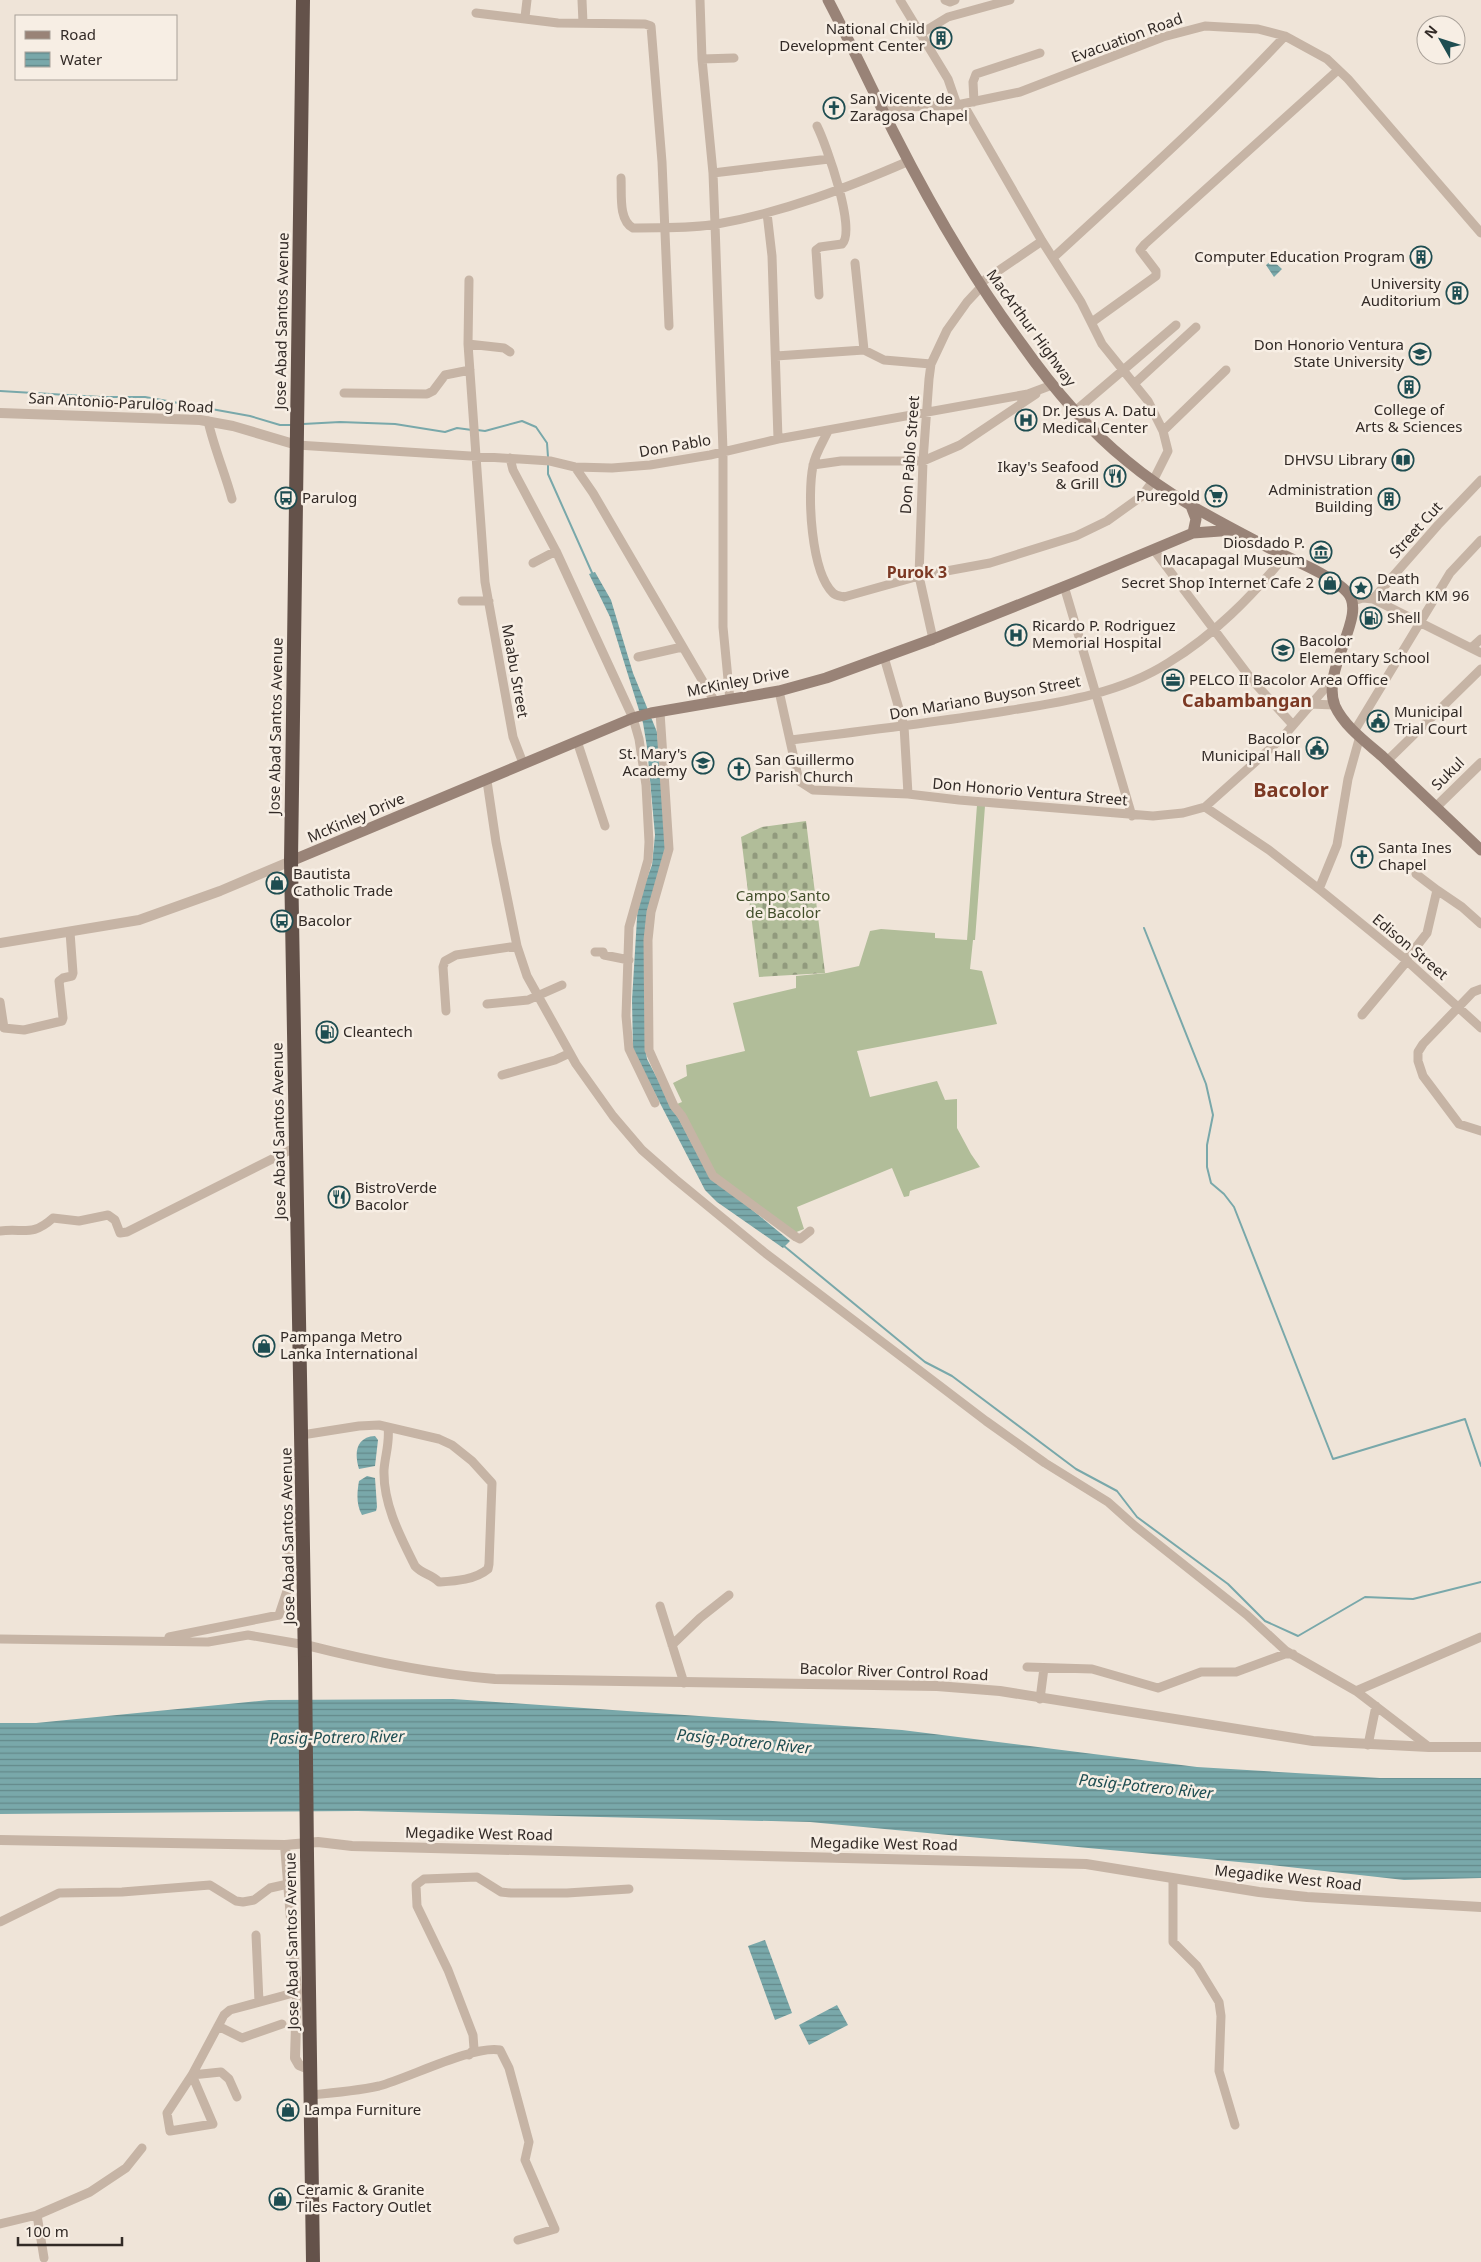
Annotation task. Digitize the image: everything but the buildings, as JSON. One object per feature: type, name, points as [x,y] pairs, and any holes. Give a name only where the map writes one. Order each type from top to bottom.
[{"type":"highway","name":"Jose Abad Santos Avenue","points":[[303,0],[291,861],[306,1645],[309,2069],[313,2262]]},
{"type":"main road","name":"MacArthur Highway","points":[[828,0],[909,161],[980,285],[1052,385],[1074,412],[1110,447],[1153,481],[1190,506],[1339,585],[1350,595],[1353,601]]},
{"type":"main road","points":[[1190,506],[1196,519],[1193,532]]},
{"type":"main road","name":"McKinley Drive","points":[[291,861],[635,718],[656,712],[778,691],[826,678],[933,639],[1154,550],[1193,532],[1236,530]]},
{"type":"main road","points":[[1353,601],[1353,618],[1332,678],[1335,705],[1342,717],[1358,733],[1481,850]]},
{"type":"street","points":[[525,17],[527,0]]},
{"type":"street","points":[[582,0],[583,23]]},
{"type":"street","points":[[700,0],[702,59],[716,224],[723,451],[723,627],[730,700]]},
{"type":"street","points":[[828,431],[813,465],[811,516],[813,545],[828,586],[834,595],[844,597],[919,576],[990,563],[1076,536],[1107,521],[1142,496],[1153,481],[1168,451],[1163,431],[1148,400],[1135,383],[1122,371],[1102,344],[1092,322],[960,104],[948,79],[901,0]]},
{"type":"street","points":[[945,0],[950,2],[955,0]]},
{"type":"street","points":[[920,34],[948,17],[1010,0]]},
{"type":"street","points":[[476,12],[525,17],[558,23],[645,24],[651,26],[665,227],[669,326]]},
{"type":"street","name":"Evacuation Road","points":[[882,108],[960,104],[1020,92],[1163,37],[1205,26],[1258,29],[1285,36],[1327,59],[1481,233]]},
{"type":"street","points":[[1054,257],[1149,170],[1252,71],[1285,36]]},
{"type":"street","points":[[974,102],[973,82],[976,74],[1040,52]]},
{"type":"street","points":[[702,59],[734,58]]},
{"type":"street","points":[[1092,322],[1156,276],[1156,271],[1140,250],[1145,244],[1338,70]]},
{"type":"street","points":[[817,126],[839,191],[847,236],[842,244],[816,250],[819,295]]},
{"type":"street","points":[[713,173],[829,159]]},
{"type":"street","points":[[621,178],[624,219],[628,226],[633,228],[716,224],[767,213],[839,191],[909,161]]},
{"type":"street","points":[[767,213],[772,256],[778,439]]},
{"type":"street","name":"Don Pablo Street","points":[[933,639],[919,576],[923,461],[932,364],[955,316],[980,285],[1042,241]]},
{"type":"street","points":[[856,263],[864,350]]},
{"type":"street","name":"Maabu Street","points":[[469,280],[468,344],[477,442],[476,456],[485,582],[513,737],[523,763]]},
{"type":"street","points":[[1074,412],[1176,325]]},
{"type":"street","points":[[1135,383],[1196,327]]},
{"type":"street","points":[[468,344],[504,348],[510,352]]},
{"type":"street","points":[[776,356],[864,350],[884,360],[932,364]]},
{"type":"street","points":[[344,393],[427,394],[433,391],[445,375],[470,370]]},
{"type":"street","points":[[1163,431],[1226,370]]},
{"type":"street","name":"Don Pablo","points":[[297,434],[476,456],[547,461],[574,467],[612,468],[650,465],[778,439],[926,414],[1039,392],[1052,385]]},
{"type":"street","points":[[813,465],[841,461],[923,461],[960,445],[1039,392]]},
{"type":"street","name":"San Antonio-Parulog Road","points":[[0,413],[208,422],[297,434]]},
{"type":"street","points":[[208,422],[232,499]]},
{"type":"street","points":[[510,458],[513,470],[556,551],[635,718],[640,739],[646,785],[649,842],[648,860],[629,928],[626,1016],[629,1049],[655,1103]]},
{"type":"street","points":[[574,467],[593,493],[715,702]]},
{"type":"street","name":"Street Cut","points":[[1373,599],[1438,525],[1481,480]]},
{"type":"street","points":[[1319,889],[1337,845],[1358,733],[1450,573],[1481,540]]},
{"type":"street","points":[[1154,550],[1252,680],[1293,725]]},
{"type":"street","points":[[533,563],[556,551]]},
{"type":"street","name":"Don Mariano Buyson Street","points":[[791,740],[904,726],[1049,704],[1127,683],[1167,664],[1214,631],[1258,587],[1285,556]]},
{"type":"street","points":[[1064,586],[1132,816]]},
{"type":"street","points":[[1353,601],[1363,598],[1373,599],[1481,653]]},
{"type":"street","points":[[462,600],[489,601]]},
{"type":"street","points":[[1471,648],[1481,639]]},
{"type":"street","points":[[638,657],[682,647]]},
{"type":"street","points":[[884,657],[904,726],[908,794]]},
{"type":"street","points":[[1387,761],[1481,670]]},
{"type":"street","points":[[1205,808],[1276,744],[1332,678]]},
{"type":"street","name":"Don Honorio Ventura Street","points":[[778,691],[799,780],[812,790],[908,794],[1132,816],[1172,815],[1205,808]]},
{"type":"street","points":[[1309,704],[1335,705]]},
{"type":"street","points":[[656,712],[669,849],[651,912],[648,940],[649,1050],[674,1106],[682,1116],[713,1176],[796,1237],[800,1239],[810,1231]]},
{"type":"street","points":[[576,741],[605,826]]},
{"type":"street","name":"Sukul","points":[[1436,808],[1481,763]]},
{"type":"street","points":[[487,781],[496,842],[517,946],[527,976],[570,1053],[613,1116],[642,1150],[675,1180],[764,1252],[1012,1440],[1069,1479],[1108,1502],[1135,1526],[1247,1615],[1281,1648],[1356,1691],[1429,1747]]},
{"type":"street","name":"Edison Street","points":[[1205,808],[1269,850],[1319,889],[1406,961],[1481,1028]]},
{"type":"street","points":[[0,943],[139,920],[174,909],[291,861]]},
{"type":"street","points":[[1416,874],[1462,907],[1481,924]]},
{"type":"street","points":[[1362,1014],[1427,933],[1437,890]]},
{"type":"street","points":[[0,1002],[4,1028],[24,1030],[62,1021],[59,982],[63,978],[72,976],[73,973],[70,932]]},
{"type":"street","points":[[446,1011],[443,967],[446,961],[456,955],[517,946]]},
{"type":"street","points":[[595,952],[603,952],[608,957],[629,960]]},
{"type":"street","points":[[487,1004],[523,1001],[562,985]]},
{"type":"street","points":[[1481,989],[1473,992],[1423,1044],[1418,1052],[1418,1061],[1423,1076],[1459,1124],[1481,1131]]},
{"type":"street","points":[[502,1075],[555,1060],[570,1053]]},
{"type":"street","points":[[0,1231],[29,1232],[46,1224],[53,1218],[79,1221],[108,1215],[115,1220],[120,1233],[127,1232],[296,1147]]},
{"type":"street","points":[[302,1435],[359,1426],[388,1427],[439,1439],[452,1445],[482,1470],[492,1482],[489,1564],[488,1569],[482,1574],[466,1579],[439,1582],[432,1576],[421,1572],[415,1566],[387,1502],[384,1468],[390,1442],[388,1427]]},
{"type":"street","points":[[152,1640],[279,1615],[289,1586],[288,1542],[303,1502]]},
{"type":"street","points":[[672,1645],[700,1618],[729,1595]]},
{"type":"street","points":[[660,1606],[684,1683]]},
{"type":"street","points":[[0,1639],[208,1642],[248,1635],[306,1645]]},
{"type":"street","points":[[1356,1691],[1481,1637]]},
{"type":"street","name":"Bacolor River Control Road","points":[[306,1645],[374,1662],[453,1676],[496,1679],[684,1683],[938,1686],[1000,1691],[1040,1699],[1313,1741],[1429,1747],[1481,1747]]},
{"type":"street","points":[[1027,1667],[1092,1669],[1158,1688],[1201,1672],[1236,1672],[1285,1654],[1294,1654]]},
{"type":"street","points":[[1040,1699],[1044,1668]]},
{"type":"street","points":[[1368,1744],[1372,1717],[1376,1706]]},
{"type":"street","name":"Megadike West Road","points":[[0,1840],[285,1845],[318,1842],[362,1847],[1086,1864],[1228,1888],[1307,1897],[1481,1907]]},
{"type":"street","points":[[285,1845],[297,1992],[295,2058],[299,2065],[309,2069]]},
{"type":"street","points":[[469,2055],[474,2049],[473,2035],[448,1970],[417,1906],[416,1885],[424,1879],[477,1877],[501,1892],[511,1893],[567,1893],[629,1889]]},
{"type":"street","points":[[1173,1878],[1173,1942],[1197,1966],[1219,2002],[1221,2016],[1219,2071],[1235,2125]]},
{"type":"street","points":[[0,1922],[59,1893],[122,1892],[210,1885],[236,1901],[243,1902],[254,1900],[270,1888],[288,1884]]},
{"type":"street","points":[[256,1935],[259,2002]]},
{"type":"street","points":[[192,2075],[213,2124],[170,2131],[167,2113],[192,2075],[224,2016],[230,2010],[297,1992]]},
{"type":"street","points":[[218,2026],[242,2038],[282,2024]]},
{"type":"street","points":[[310,2096],[353,2091],[380,2085],[469,2055],[492,2049],[500,2050],[509,2068],[529,2142],[525,2160],[555,2229],[518,2240]]},
{"type":"street","points":[[192,2075],[221,2072],[225,2074],[237,2097]]},
{"type":"street","points":[[0,2224],[37,2215],[90,2192],[126,2168],[142,2148]]},
{"type":"street","points":[[37,2215],[44,2258]]},
{"type":"green space","points":[[977,805],[985,806],[975,940],[973,940],[970,969],[982,971],[997,1024],[857,1051],[870,1097],[937,1081],[945,1100],[957,1099],[957,1128],[980,1167],[910,1191],[909,1196],[904,1197],[892,1168],[797,1207],[804,1229],[794,1233],[713,1172],[677,1104],[682,1102],[673,1083],[687,1076],[686,1065],[745,1051],[733,1003],[796,988],[796,976],[827,973],[859,966],[870,931],[881,929],[935,933],[935,938],[967,940]]},
{"type":"green space","name":"Campo Santo de Bacolor","points":[[806,821],[825,973],[759,977],[741,837],[762,827]]},
{"type":"water","points":[[1272,260],[1282,269],[1274,277],[1266,265]]},
{"type":"water","points":[[595,572],[611,600],[633,673],[657,732],[667,845],[650,909],[645,1046],[647,1059],[699,1157],[745,1204],[790,1241],[783,1248],[717,1202],[705,1190],[633,1051],[632,1000],[638,902],[652,865],[655,835],[643,723],[610,617],[589,574]]},
{"type":"water","points":[[375,1436],[378,1440],[375,1466],[359,1469],[358,1447],[364,1439]]},
{"type":"water","points":[[367,1476],[375,1478],[377,1507],[376,1511],[362,1515],[358,1503],[358,1485],[359,1481]]},
{"type":"water","name":"Pasig-Potrero River","points":[[453,1699],[902,1730],[1197,1767],[1380,1778],[1481,1778],[1481,1878],[1404,1880],[1271,1865],[810,1822],[358,1811],[0,1814],[0,1723],[36,1723],[269,1700]]},
{"type":"water","points":[[765,1940],[792,2013],[775,2020],[748,1946]]},
{"type":"water","points":[[837,2005],[848,2025],[809,2045],[799,2025]]},
{"type":"waterway","points":[[0,391],[101,397],[145,397],[250,416],[280,425],[291,425]]},
{"type":"waterway","points":[[477,430],[485,431],[522,421],[536,427],[547,443],[548,457]]},
{"type":"waterway","points":[[303,424],[340,422],[395,424],[445,432],[457,428],[472,430]]},
{"type":"waterway","points":[[548,464],[548,474],[593,575]]},
{"type":"waterway","points":[[1144,928],[1206,1084],[1213,1115],[1207,1145],[1207,1167],[1211,1183],[1224,1194],[1234,1207],[1333,1459],[1465,1419],[1481,1466]]},
{"type":"waterway","points":[[784,1246],[925,1362],[952,1376],[1076,1469],[1117,1491],[1137,1517],[1228,1584],[1265,1621],[1298,1636],[1365,1597],[1413,1599],[1481,1582]]},
{"type":"place","name":"National Child Development Center","points":[[941,38]]},
{"type":"place","name":"San Vicente de Zaragosa Chapel","points":[[834,108]]},
{"type":"place","name":"Computer Education Program","points":[[1421,257]]},
{"type":"place","name":"University Auditorium","points":[[1457,293]]},
{"type":"place","name":"Don Honorio Ventura State University","points":[[1420,354]]},
{"type":"place","name":"College of Arts & Sciences","points":[[1409,387]]},
{"type":"place","name":"Dr. Jesus A. Datu Medical Center","points":[[1026,420]]},
{"type":"place","name":"DHVSU Library","points":[[1403,460]]},
{"type":"place","name":"Ikay's Seafood & Grill","points":[[1115,476]]},
{"type":"place","name":"Puregold","points":[[1216,496]]},
{"type":"place","name":"Parulog","points":[[286,498]]},
{"type":"place","name":"Administration Building","points":[[1389,499]]},
{"type":"place","name":"Diosdado P. Macapagal Museum","points":[[1321,552]]},
{"type":"place","name":"Secret Shop Internet Cafe 2","points":[[1330,583]]},
{"type":"place","name":"Death March KM 96","points":[[1361,588]]},
{"type":"place","name":"Shell","points":[[1371,618]]},
{"type":"place","name":"Ricardo P. Rodriguez Memorial Hospital","points":[[1016,635]]},
{"type":"place","name":"Bacolor Elementary School","points":[[1283,650]]},
{"type":"place","name":"PELCO II Bacolor Area Office","points":[[1173,680]]},
{"type":"place","name":"Municipal Trial Court","points":[[1378,721]]},
{"type":"place","name":"Bacolor Municipal Hall","points":[[1317,748]]},
{"type":"place","name":"St. Mary's Academy","points":[[703,763]]},
{"type":"place","name":"San Guillermo Parish Church","points":[[739,769]]},
{"type":"place","name":"Santa Ines Chapel","points":[[1362,857]]},
{"type":"place","name":"Bautista Catholic Trade","points":[[277,883]]},
{"type":"place","name":"Bacolor","points":[[282,921]]},
{"type":"place","name":"Cleantech","points":[[327,1032]]},
{"type":"place","name":"BistroVerde Bacolor","points":[[339,1197]]},
{"type":"place","name":"Pampanga Metro Lanka International","points":[[264,1346]]},
{"type":"place","name":"Lampa Furniture","points":[[288,2110]]},
{"type":"place","name":"Ceramic & Granite Tiles Factory Outlet","points":[[280,2199]]},
{"type":"district","name":"Purok 3","points":[[917,572]]},
{"type":"district","name":"Cabambangan","points":[[1247,701]]},
{"type":"district","name":"Bacolor","points":[[1291,790]]}]
